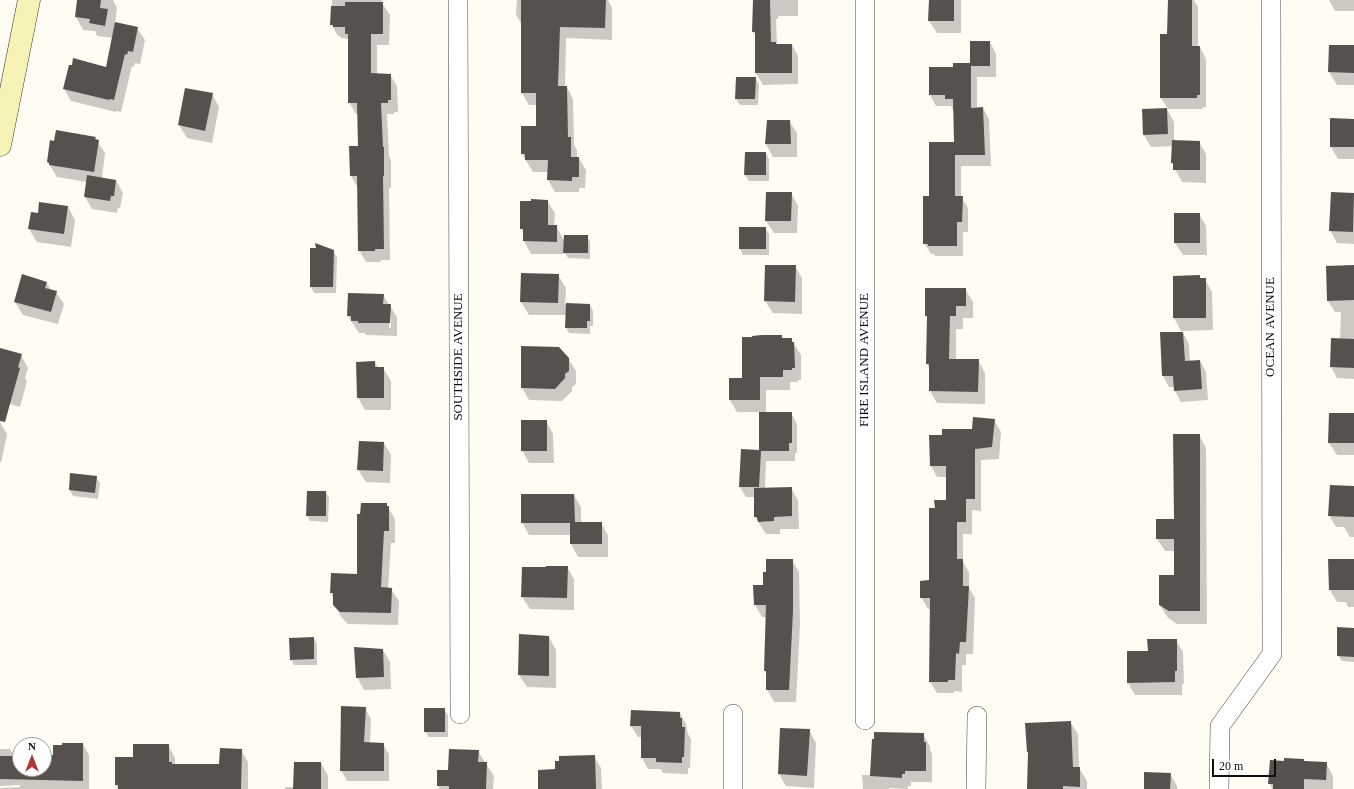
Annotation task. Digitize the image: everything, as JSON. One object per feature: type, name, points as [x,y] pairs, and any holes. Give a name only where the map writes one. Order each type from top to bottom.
[{"type":"street","points":[[0,145],[29,0]]},
{"type":"street","name":"SOUTHSIDE AVENUE","points":[[458,0],[460,714]]},
{"type":"street","name":"FIRE ISLAND AVENUE","points":[[865,0],[865,720]]},
{"type":"street","name":"OCEAN AVENUE","points":[[1219,789],[1220,726],[1272,654],[1271,0]]},
{"type":"street","points":[[733,714],[733,789]]},
{"type":"street","points":[[976,789],[977,716]]},
{"type":"building","points":[[77,0],[101,0],[100,8],[108,9],[105,26],[89,23],[90,19],[75,17]]},
{"type":"building","points":[[521,0],[606,0],[605,28],[560,27],[558,86],[567,86],[568,137],[571,137],[571,157],[579,157],[579,177],[572,177],[572,181],[547,180],[548,160],[525,160],[525,154],[521,154],[521,126],[536,126],[536,93],[521,93]]},
{"type":"building","points":[[753,0],[770,0],[771,42],[776,42],[776,44],[792,44],[792,73],[755,73],[755,32],[752,32]]},
{"type":"building","points":[[929,0],[954,0],[954,21],[928,21]]},
{"type":"building","points":[[1168,0],[1192,0],[1192,46],[1200,46],[1200,95],[1197,95],[1197,98],[1160,98],[1160,34],[1167,34]]},
{"type":"building","points":[[345,2],[383,2],[383,34],[371,34],[371,73],[391,74],[391,100],[388,100],[388,103],[381,103],[384,147],[384,249],[375,249],[375,251],[358,251],[357,176],[350,176],[349,146],[358,146],[357,103],[348,103],[348,34],[345,34],[345,27],[333,27],[333,25],[330,25],[331,6],[345,6]]},
{"type":"building","points":[[115,22],[138,27],[133,52],[128,51],[127,55],[125,54],[114,100],[63,89],[69,65],[72,65],[73,58],[106,67]]},
{"type":"building","points":[[970,41],[990,41],[990,66],[971,66],[971,108],[983,107],[985,155],[955,155],[955,196],[963,196],[962,222],[957,222],[957,246],[928,246],[928,244],[923,244],[923,196],[929,196],[929,142],[954,142],[953,99],[945,99],[945,95],[929,95],[929,67],[953,67],[953,63],[970,63]]},
{"type":"building","points":[[1329,45],[1354,45],[1354,73],[1328,72]]},
{"type":"building","points":[[736,77],[756,77],[755,99],[735,99]]},
{"type":"building","points":[[185,88],[213,93],[205,131],[178,125]]},
{"type":"building","points":[[1167,108],[1168,134],[1143,135],[1142,109]]},
{"type":"building","points":[[1330,118],[1354,119],[1354,147],[1330,147]]},
{"type":"building","points":[[767,120],[790,120],[791,144],[765,144]]},
{"type":"building","points":[[56,130],[96,137],[95,139],[99,140],[94,172],[49,165],[47,162],[50,140],[54,141]]},
{"type":"building","points":[[1172,140],[1200,141],[1200,170],[1173,170],[1173,163],[1171,163]]},
{"type":"building","points":[[745,152],[766,152],[766,175],[744,175]]},
{"type":"building","points":[[87,175],[116,180],[114,196],[111,196],[110,201],[84,197]]},
{"type":"building","points":[[766,192],[792,192],[791,221],[765,221]]},
{"type":"building","points":[[1331,192],[1354,193],[1353,232],[1329,231]]},
{"type":"building","points":[[531,199],[548,200],[548,225],[557,225],[557,242],[523,241],[523,229],[520,229],[520,201],[531,201]]},
{"type":"building","points":[[39,202],[68,206],[64,234],[28,229],[31,212],[38,213]]},
{"type":"building","points":[[1174,213],[1200,213],[1200,243],[1174,243]]},
{"type":"building","points":[[739,227],[766,227],[766,249],[739,249]]},
{"type":"building","points":[[564,235],[588,235],[588,253],[563,253]]},
{"type":"building","points":[[315,243],[334,250],[333,287],[310,287],[310,248],[316,248]]},
{"type":"building","points":[[765,265],[796,265],[795,302],[764,301]]},
{"type":"building","points":[[1354,265],[1354,300],[1327,301],[1326,266]]},
{"type":"building","points":[[521,273],[559,274],[558,303],[520,302]]},
{"type":"building","points":[[22,274],[47,282],[45,288],[57,291],[51,312],[14,302]]},
{"type":"building","points":[[1200,275],[1200,278],[1206,278],[1206,318],[1173,318],[1173,276]]},
{"type":"building","points":[[925,288],[966,288],[966,306],[956,306],[956,316],[950,316],[949,359],[979,359],[978,392],[929,391],[929,364],[926,364],[927,316],[925,316]]},
{"type":"building","points":[[348,293],[384,294],[383,304],[391,304],[390,323],[358,323],[358,321],[351,321],[351,316],[347,316]]},
{"type":"building","points":[[566,303],[590,304],[590,321],[587,321],[587,328],[565,328]]},
{"type":"building","points":[[1160,332],[1183,332],[1185,361],[1200,360],[1202,389],[1174,391],[1173,376],[1162,376]]},
{"type":"building","points":[[782,335],[782,338],[792,338],[792,342],[794,342],[795,368],[792,368],[792,370],[783,370],[783,377],[760,377],[760,400],[729,400],[729,378],[742,378],[742,337]]},
{"type":"building","points":[[1331,338],[1354,339],[1354,368],[1330,367]]},
{"type":"building","points":[[521,346],[559,347],[569,358],[569,371],[565,374],[565,378],[555,389],[521,388]]},
{"type":"building","points":[[0,348],[22,354],[18,367],[20,368],[5,422],[0,421]]},
{"type":"building","points":[[375,361],[375,367],[384,367],[384,398],[357,398],[356,362]]},
{"type":"building","points":[[759,412],[792,412],[792,443],[789,443],[789,451],[761,451],[759,487],[739,487],[741,449],[759,450]]},
{"type":"building","points":[[1329,413],[1354,413],[1354,443],[1328,443]]},
{"type":"building","points":[[973,417],[995,419],[992,447],[975,449],[975,499],[966,499],[966,522],[957,522],[957,559],[963,559],[963,586],[969,586],[966,642],[960,642],[959,654],[956,653],[955,680],[948,680],[948,682],[929,682],[930,598],[920,598],[920,581],[929,580],[929,508],[935,508],[934,500],[946,500],[946,466],[930,466],[929,435],[942,435],[942,429],[972,429]]},
{"type":"building","points":[[521,420],[547,420],[547,451],[521,451]]},
{"type":"building","points":[[1173,434],[1200,434],[1200,611],[1169,611],[1159,605],[1159,575],[1174,575],[1174,539],[1156,539],[1156,519],[1174,519]]},
{"type":"building","points":[[359,441],[384,442],[383,471],[357,470]]},
{"type":"building","points":[[70,473],[97,476],[95,493],[69,490]]},
{"type":"building","points":[[1330,485],[1354,486],[1354,517],[1328,516]]},
{"type":"building","points":[[792,487],[792,516],[774,517],[774,521],[758,522],[757,517],[754,517],[754,488]]},
{"type":"building","points":[[307,491],[326,491],[326,516],[306,516]]},
{"type":"building","points":[[521,494],[574,494],[575,522],[602,522],[602,544],[570,544],[570,523],[521,523]]},
{"type":"building","points":[[361,503],[387,503],[387,506],[389,506],[389,531],[384,531],[381,587],[392,588],[391,613],[340,612],[333,605],[333,593],[330,593],[331,573],[357,574],[357,514],[360,514]]},
{"type":"building","points":[[766,559],[793,559],[793,611],[789,690],[766,690],[766,671],[764,671],[766,605],[754,605],[753,585],[763,585],[763,572],[766,572]]},
{"type":"building","points":[[1328,559],[1354,559],[1354,590],[1329,590]]},
{"type":"building","points":[[568,566],[567,598],[521,597],[522,567]]},
{"type":"building","points":[[1337,627],[1354,628],[1354,657],[1337,656]]},
{"type":"building","points":[[519,634],[549,636],[549,676],[518,675]]},
{"type":"building","points":[[314,637],[314,659],[290,660],[289,638]]},
{"type":"building","points":[[1147,639],[1177,639],[1177,671],[1175,671],[1175,682],[1127,683],[1127,651],[1148,651]]},
{"type":"building","points":[[354,647],[383,649],[384,677],[356,678]]},
{"type":"building","points":[[341,706],[366,707],[364,742],[384,743],[384,771],[340,771]]},
{"type":"building","points":[[424,708],[445,708],[445,732],[424,732]]},
{"type":"building","points":[[631,710],[680,712],[682,727],[685,727],[684,757],[682,757],[682,763],[656,762],[656,758],[641,758],[641,726],[630,726]]},
{"type":"building","points":[[1071,721],[1073,767],[1080,767],[1080,787],[1063,786],[1063,789],[1027,789],[1028,752],[1025,723]]},
{"type":"building","points":[[780,728],[810,729],[807,776],[778,774]]},
{"type":"building","points":[[874,732],[924,733],[924,742],[926,742],[926,771],[905,771],[905,774],[902,774],[902,778],[870,776],[872,739],[874,739]]},
{"type":"building","points":[[62,743],[83,743],[83,781],[0,779],[0,756],[12,756],[12,777],[52,777],[53,745],[62,745]]},
{"type":"building","points":[[133,744],[169,744],[169,762],[172,762],[172,764],[219,764],[220,748],[242,749],[241,789],[118,789],[118,785],[115,785],[115,757],[133,757]]},
{"type":"building","points":[[449,749],[479,750],[478,762],[487,762],[486,789],[449,789],[449,786],[437,786],[437,770],[448,770]]},
{"type":"building","points":[[595,755],[596,789],[538,789],[538,770],[555,769],[555,761],[559,761],[559,756]]},
{"type":"building","points":[[1284,758],[1327,762],[1326,780],[1304,779],[1304,789],[1273,789],[1273,784],[1268,784],[1270,760],[1284,761]]},
{"type":"building","points":[[294,762],[321,762],[321,789],[293,789]]},
{"type":"building","points":[[1144,772],[1171,773],[1170,789],[1144,789]]}]
